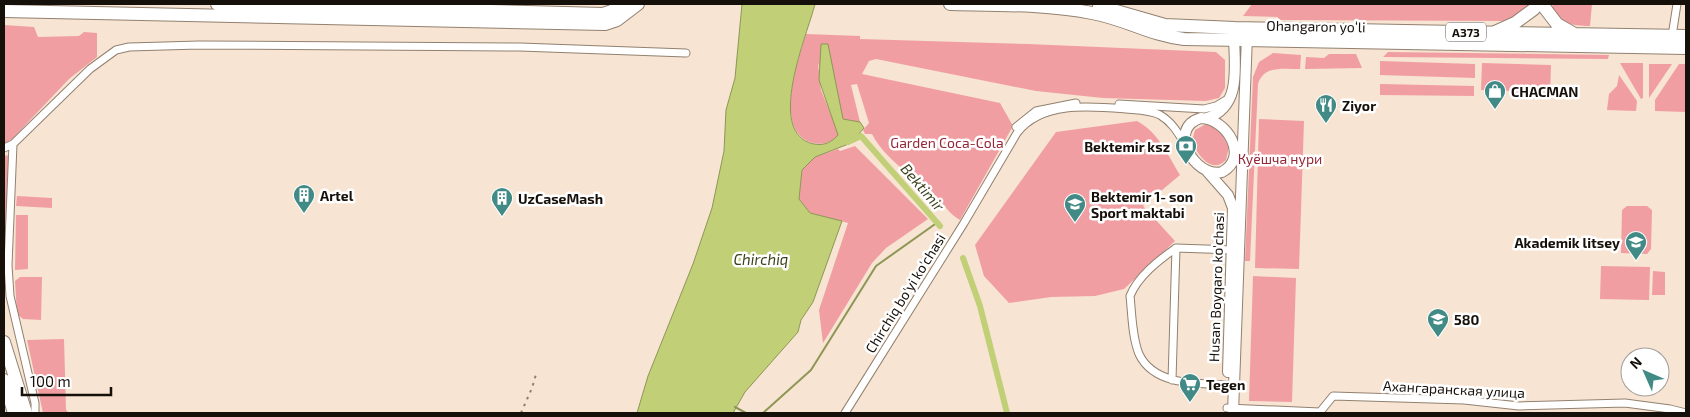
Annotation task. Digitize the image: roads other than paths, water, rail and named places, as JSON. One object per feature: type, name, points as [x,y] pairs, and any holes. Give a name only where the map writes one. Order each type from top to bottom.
[{"type":"highway","points":[[217,4],[603,14],[612,11],[622,4]]},
{"type":"highway","points":[[4,11],[605,24],[616,20],[638,4]]},
{"type":"highway","name":"Ohangaron yoʻli","points":[[950,4],[1042,6],[1072,10],[1112,18],[1163,37],[1240,34],[1492,33],[1686,36]]},
{"type":"highway","name":"Ohangaron yoʻli","points":[[1086,4],[1125,12],[1165,25],[1240,34],[1686,48]]},
{"type":"highway","points":[[1492,33],[1539,8],[1560,27],[1578,34]]},
{"type":"highway","points":[[4,342],[26,413]]},
{"type":"highway","points":[[4,380],[14,413]]},
{"type":"main road","points":[[1185,145],[1184,135],[1189,125],[1199,118],[1208,118],[1224,108],[1230,100],[1233,91],[1240,34]]},
{"type":"main road","name":"Husan Boyqaro ko'chasi","points":[[1230,411],[1236,250],[1244,116],[1240,34]]},
{"type":"main road","name":"Husan Boyqaro ko'chasi","points":[[1206,170],[1214,174],[1225,171],[1233,162],[1244,116]]},
{"type":"main road","name":"Husan Boyqaro ko'chasi","points":[[1208,118],[1228,133],[1236,150],[1242,174]]},
{"type":"main road","name":"Husan Boyqaro ko'chasi","points":[[1185,145],[1195,160],[1206,170],[1232,202],[1236,250]]},
{"type":"street","points":[[1672,36],[1677,4]]},
{"type":"street","points":[[4,148],[13,144],[90,69],[116,50],[129,47],[199,45],[511,47],[686,53]]},
{"type":"street","name":"Chirchiq bo'yi ko'chasi","points":[[986,185],[1018,124],[1036,111],[1076,103],[1190,109],[1216,106],[1226,100],[1233,91]]},
{"type":"street","name":"Chirchiq bo'yi ko'chasi","points":[[845,413],[1021,128],[1031,119],[1051,112],[1088,107],[1153,112],[1171,124],[1185,145]]},
{"type":"street","name":"Chirchiq bo'yi ko'chasi","points":[[1190,109],[1208,118]]},
{"type":"street","points":[[13,144],[6,262],[14,316],[35,403],[35,413]]},
{"type":"street","points":[[1172,380],[1176,248]]},
{"type":"street","points":[[1231,384],[1172,380],[1154,372],[1138,352],[1130,296],[1133,289],[1152,267],[1176,248],[1236,250]]},
{"type":"street","name":"Ахангаранская улица","points":[[1230,411],[1321,412],[1333,396],[1464,400],[1519,406],[1625,404],[1670,409],[1686,413]]},
{"type":"water","name":"Chirchiq","points":[[742,4],[815,4],[798,58],[793,81],[790,103],[792,122],[799,136],[814,144],[828,143],[838,135],[819,80],[821,44],[828,44],[843,119],[860,122],[864,128],[851,143],[815,157],[802,170],[799,199],[810,213],[842,221],[813,302],[801,320],[798,332],[745,392],[733,413],[637,413],[648,376],[693,264],[712,208],[724,151],[726,110],[735,78]]},
{"type":"waterway","name":"Bektimir","points":[[848,142],[861,136],[940,226]]},
{"type":"waterway","points":[[763,413],[811,370],[876,266],[938,222]]},
{"type":"waterway","name":"Bektimir","points":[[963,258],[980,306],[1007,413]]},
{"type":"waterway","points":[[735,407],[746,413]]},
{"type":"railway","points":[[521,413],[537,371]]},
{"type":"place","name":"CHACMAN","points":[[1495,110]]},
{"type":"place","name":"Ziyor","points":[[1326,124]]},
{"type":"place","name":"Bektemir ksz","points":[[1186,165]]},
{"type":"place","name":"Artel","points":[[304,214]]},
{"type":"place","name":"UzCaseMash","points":[[502,217]]},
{"type":"place","name":"Bektemir 1- son Sport maktabi","points":[[1075,223]]},
{"type":"place","name":"Akademik litsey","points":[[1636,261]]},
{"type":"place","name":"580","points":[[1438,338]]},
{"type":"place","name":"Tegen","points":[[1190,403]]},
{"type":"park label","name":"Garden Coca-Cola","points":[[947,142]]},
{"type":"park label","name":"Куёшча нури","points":[[1280,158]]}]
